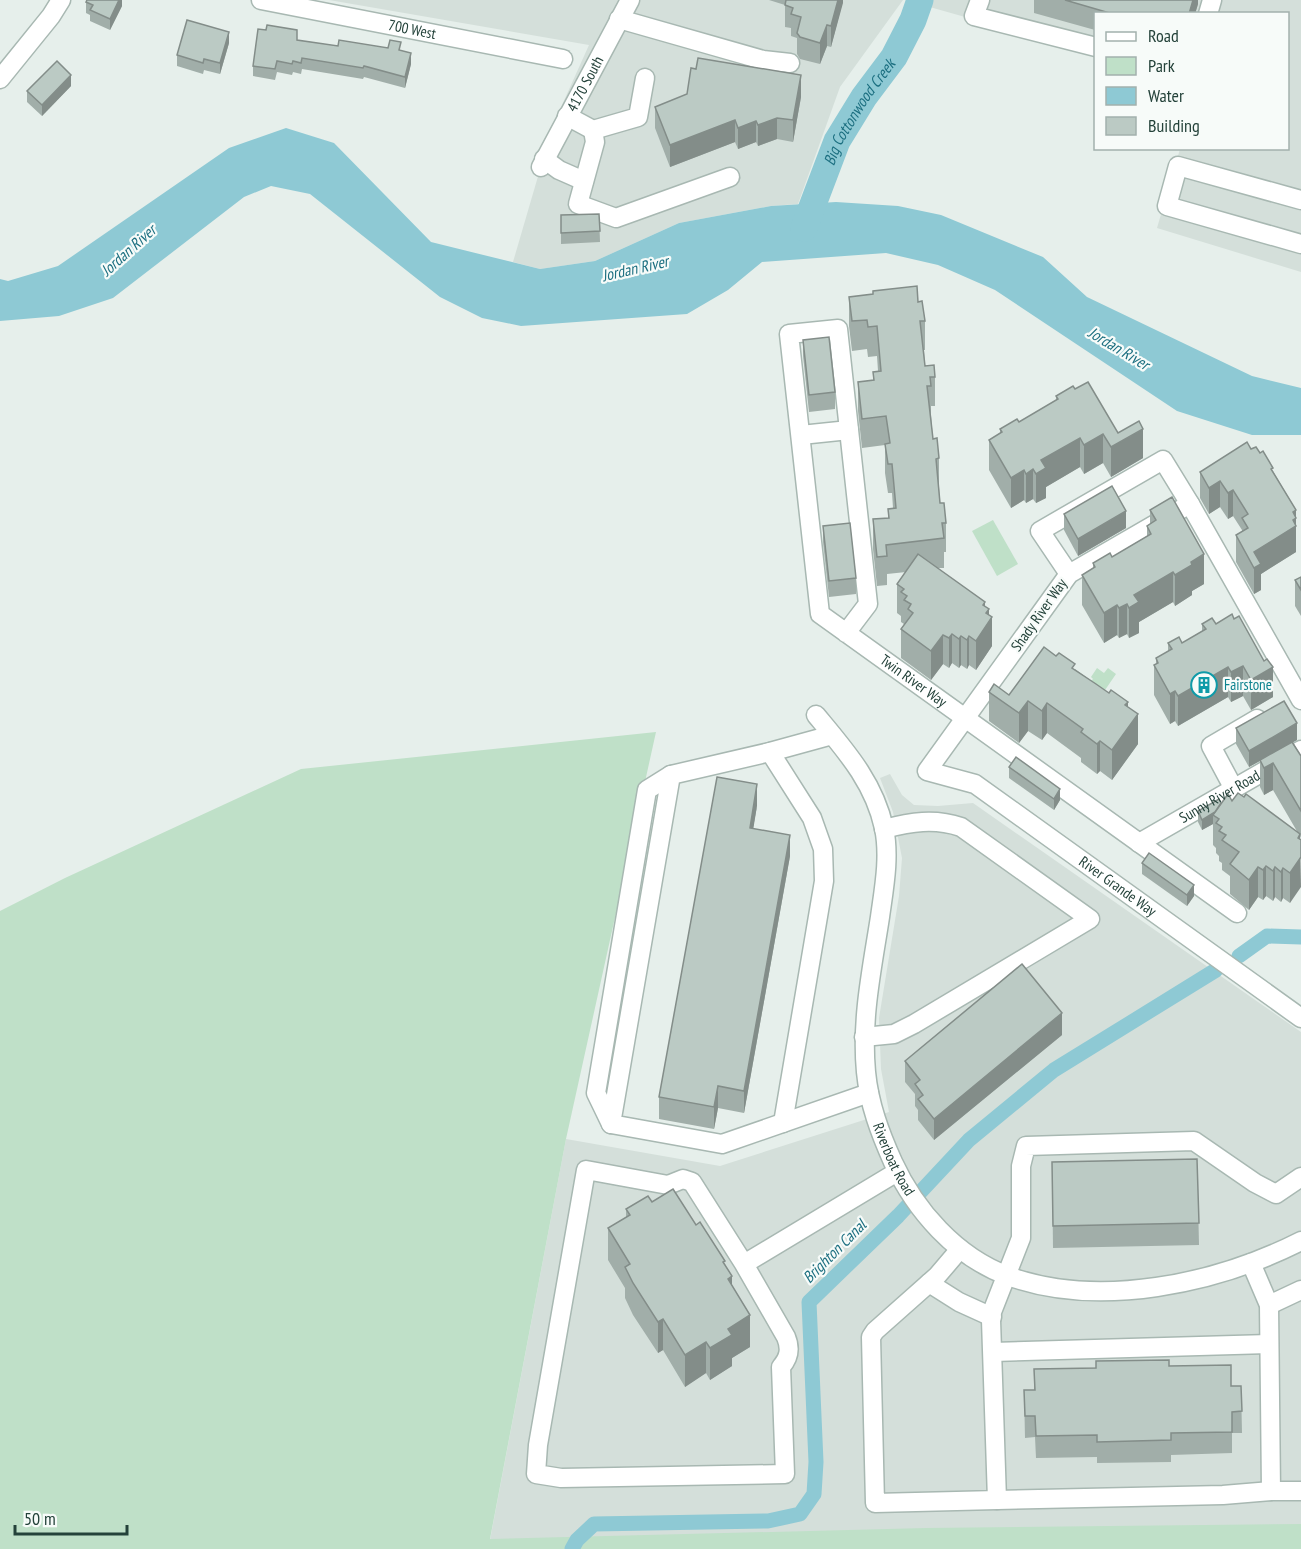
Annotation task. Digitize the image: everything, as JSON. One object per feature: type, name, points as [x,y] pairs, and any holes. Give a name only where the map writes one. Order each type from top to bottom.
[{"type":"street","points":[[0,79],[51,16],[61,0]]},
{"type":"street","name":"700 West","points":[[261,0],[563,59]]},
{"type":"street","name":"4170 South","points":[[584,182],[543,163],[630,0]]},
{"type":"street","points":[[980,0],[974,16],[1094,47]]},
{"type":"street","points":[[620,19],[763,60],[790,63]]},
{"type":"street","points":[[567,116],[593,130],[638,117],[645,78]]},
{"type":"street","points":[[593,130],[595,142],[578,204],[616,218],[729,177]]},
{"type":"street","points":[[1301,200],[1178,166],[1167,206],[1301,244]]},
{"type":"street","name":"Twin River Way","points":[[849,430],[838,329],[789,334],[820,614],[1237,913]]},
{"type":"street","points":[[801,435],[849,430],[868,604],[846,633]]},
{"type":"street","points":[[1069,574],[1040,531],[1163,460],[1191,504],[1300,696],[1210,746],[1234,789]]},
{"type":"street","name":"Shady River Way","points":[[927,771],[1069,574],[1191,504]]},
{"type":"street","name":"Riverboat Road","points":[[816,716],[867,782],[878,806],[884,829],[886,868],[867,994],[864,1037],[869,1093],[882,1137],[901,1179],[920,1209],[960,1249],[989,1267],[1007,1276],[1056,1288],[1130,1290],[1185,1281],[1251,1263],[1301,1241]]},
{"type":"street","points":[[832,735],[770,753],[671,775],[611,1124],[722,1144],[869,1093]]},
{"type":"street","name":"Sunny River Road","points":[[1139,843],[1301,750]]},
{"type":"street","points":[[770,753],[812,818],[823,849],[824,881],[783,1123]]},
{"type":"street","name":"River Grande Way","points":[[927,771],[975,784],[1301,1018]]},
{"type":"street","points":[[864,1037],[887,1035],[901,1030],[1090,919],[966,829],[932,821],[915,822],[884,829]]},
{"type":"street","points":[[997,1500],[992,1317],[1021,1238],[1021,1166],[1026,1146],[1194,1141],[1255,1183],[1276,1194],[1300,1179]]},
{"type":"street","points":[[586,1170],[668,1185],[683,1179],[692,1182],[744,1264],[786,1337],[789,1347],[788,1356],[781,1367],[785,1474],[580,1478],[536,1474],[538,1445],[586,1170]]},
{"type":"street","points":[[744,1264],[901,1179]]},
{"type":"street","points":[[960,1249],[929,1283],[871,1337],[875,1503],[1223,1495],[1301,1491]]},
{"type":"street","points":[[1251,1263],[1269,1305],[1271,1491]]},
{"type":"street","points":[[929,1283],[959,1302],[992,1317]]},
{"type":"street","points":[[1269,1305],[1301,1290]]},
{"type":"street","points":[[993,1352],[1269,1344]]},
{"type":"shaded area","points":[[329,0],[903,0],[840,87],[798,204],[771,206],[679,223],[595,261],[540,269],[513,262],[553,125],[589,45]]},
{"type":"shaded area","points":[[905,0],[1301,0],[1301,272],[1157,228],[1180,150],[1289,150],[1289,12],[1094,12],[1094,54]]},
{"type":"shaded area","points":[[890,774],[902,795],[914,805],[938,806],[973,803],[1301,1032],[1301,1525],[490,1540],[566,1139],[720,1166],[889,1112],[881,1069],[879,1018],[899,896],[902,858],[893,812],[880,778]]},
{"type":"green space","points":[[993,520],[1018,564],[997,576],[972,531]]},
{"type":"green space","points":[[1097,668],[1104,673],[1108,668],[1116,674],[1103,693],[1091,681]]},
{"type":"green space","points":[[656,732],[566,1139],[490,1539],[926,1528],[1301,1524],[1301,1549],[0,1549],[0,911],[65,878],[301,769]]},
{"type":"water","name":"Jordan River","points":[[286,128],[334,143],[431,242],[540,269],[595,261],[679,223],[771,206],[836,202],[898,206],[941,215],[1043,257],[1087,297],[1252,376],[1301,388],[1301,435],[1252,435],[1177,411],[995,290],[938,265],[886,253],[762,262],[728,290],[687,314],[521,326],[482,318],[440,297],[310,194],[271,186],[244,197],[113,298],[59,316],[0,321],[0,279],[8,281],[58,266],[229,148]]},
{"type":"building","points":[[87,0],[119,0],[110,19],[90,10],[93,5],[86,2]]},
{"type":"building","points":[[786,0],[838,0],[831,26],[827,25],[820,43],[800,37],[797,33],[801,17],[791,14],[793,8],[785,5]]},
{"type":"building","points":[[1065,0],[1193,0],[1190,12],[1106,12]]},
{"type":"building","points":[[187,20],[229,32],[220,63],[204,59],[203,63],[177,55]]},
{"type":"building","points":[[267,25],[297,30],[297,40],[338,46],[339,40],[388,48],[390,40],[401,42],[399,50],[411,53],[405,77],[364,66],[363,68],[302,58],[301,63],[277,61],[275,69],[253,66],[258,29],[266,30]]},
{"type":"building","points":[[698,58],[801,75],[793,120],[777,118],[758,125],[756,121],[738,128],[735,120],[670,145],[655,107],[687,94],[691,68],[696,69]]},
{"type":"building","points":[[57,61],[71,75],[42,105],[27,91]]},
{"type":"building","points":[[599,214],[600,231],[561,233],[561,215]]},
{"type":"building","points":[[917,286],[918,302],[922,301],[925,321],[920,321],[925,366],[934,365],[935,377],[930,377],[931,386],[927,386],[933,439],[937,438],[939,458],[936,459],[940,503],[944,503],[946,523],[942,523],[944,538],[886,545],[887,556],[877,557],[873,519],[889,518],[888,509],[896,508],[892,464],[888,464],[885,444],[890,443],[886,416],[862,419],[858,382],[874,380],[873,372],[881,371],[877,326],[868,327],[867,320],[852,321],[849,297],[873,294],[873,291]]},
{"type":"building","points":[[829,337],[835,392],[809,395],[803,340]]},
{"type":"building","points":[[1088,382],[1118,433],[1139,421],[1143,429],[1111,447],[1103,434],[1084,445],[1080,438],[1041,460],[1046,468],[1036,474],[1033,469],[1026,474],[1024,470],[1011,478],[989,440],[1002,432],[1000,429],[1017,419],[1019,422],[1058,399],[1056,396],[1073,386],[1075,389]]},
{"type":"building","points":[[1247,442],[1251,449],[1256,447],[1260,453],[1263,451],[1273,468],[1271,469],[1296,510],[1293,512],[1296,518],[1293,520],[1296,526],[1254,552],[1261,564],[1254,568],[1236,535],[1248,528],[1242,518],[1248,514],[1233,490],[1228,493],[1220,481],[1209,488],[1200,472]]},
{"type":"building","points":[[1112,486],[1126,511],[1078,539],[1064,514]]},
{"type":"building","points":[[1172,497],[1204,554],[1191,562],[1192,565],[1175,575],[1173,572],[1134,595],[1139,602],[1129,608],[1127,604],[1119,608],[1117,605],[1104,613],[1082,575],[1095,567],[1093,563],[1110,553],[1112,557],[1151,534],[1147,526],[1156,520],[1150,510]]},
{"type":"building","points":[[850,523],[856,578],[829,581],[823,526]]},
{"type":"building","points":[[918,554],[985,602],[983,605],[989,609],[986,613],[992,617],[976,641],[969,636],[967,640],[961,636],[959,639],[952,634],[949,638],[943,635],[931,651],[901,629],[913,613],[908,609],[911,604],[904,600],[907,596],[901,592],[904,589],[897,584]]},
{"type":"building","points":[[1301,577],[1301,590],[1295,580]]},
{"type":"building","points":[[1232,614],[1234,619],[1239,616],[1264,661],[1267,659],[1273,667],[1251,680],[1243,666],[1231,672],[1228,667],[1178,696],[1175,691],[1170,694],[1154,665],[1158,663],[1156,658],[1172,649],[1168,643],[1179,637],[1182,643],[1206,629],[1202,624],[1212,618],[1216,624]]},
{"type":"building","points":[[1044,647],[1056,656],[1059,653],[1075,664],[1072,668],[1109,693],[1111,690],[1128,702],[1125,705],[1138,714],[1112,750],[1100,741],[1097,744],[1081,732],[1083,729],[1047,703],[1042,711],[1028,701],[1019,713],[989,692],[994,684],[1009,695]]},
{"type":"building","points":[[1284,701],[1297,723],[1249,751],[1236,728]]},
{"type":"building","points":[[1292,742],[1301,756],[1301,811],[1273,763],[1264,768],[1260,760]]},
{"type":"building","points":[[1016,757],[1060,789],[1054,799],[1009,767]]},
{"type":"building","points":[[717,777],[757,784],[750,828],[790,835],[744,1091],[718,1086],[714,1107],[659,1097]]},
{"type":"building","points":[[1238,793],[1244,797],[1246,794],[1300,834],[1298,838],[1301,840],[1301,857],[1290,873],[1283,868],[1281,872],[1275,867],[1273,871],[1266,866],[1263,870],[1258,867],[1249,880],[1230,864],[1239,852],[1222,840],[1226,835],[1219,831],[1222,827],[1216,823],[1219,819],[1213,815],[1228,794],[1232,801]]},
{"type":"building","points":[[1219,799],[1221,803],[1215,812],[1202,820],[1198,811]]},
{"type":"building","points":[[1149,853],[1194,885],[1187,895],[1142,863]]},
{"type":"building","points":[[1022,964],[1062,1013],[934,1119],[918,1099],[923,1095],[915,1084],[920,1080],[905,1061]]},
{"type":"building","points":[[1197,1159],[1199,1223],[1053,1226],[1052,1162]]},
{"type":"building","points":[[673,1189],[696,1225],[700,1222],[725,1261],[723,1262],[732,1276],[728,1279],[750,1315],[728,1329],[732,1335],[710,1348],[706,1342],[685,1355],[663,1319],[658,1322],[633,1283],[625,1267],[630,1264],[608,1228],[630,1215],[626,1209],[648,1196],[652,1202]]},
{"type":"building","points":[[1169,1360],[1169,1366],[1231,1365],[1231,1386],[1241,1386],[1242,1411],[1232,1412],[1232,1432],[1171,1433],[1171,1440],[1097,1442],[1097,1435],[1036,1436],[1035,1416],[1025,1416],[1024,1390],[1035,1390],[1034,1369],[1096,1368],[1096,1361]]},
{"type":"waterway","name":"Big Cottonwood Creek","points":[[804,228],[837,141],[864,97],[894,57],[913,20],[920,0]]},
{"type":"waterway","name":"Brighton Canal","points":[[1239,956],[1267,936],[1301,937]]},
{"type":"waterway","name":"Brighton Canal","points":[[572,1549],[577,1540],[594,1524],[768,1521],[800,1514],[814,1494],[816,1462],[809,1302],[898,1216],[969,1140],[1054,1070],[1216,970]]},
{"type":"place","name":"Fairstone","points":[[1204,685]]}]
